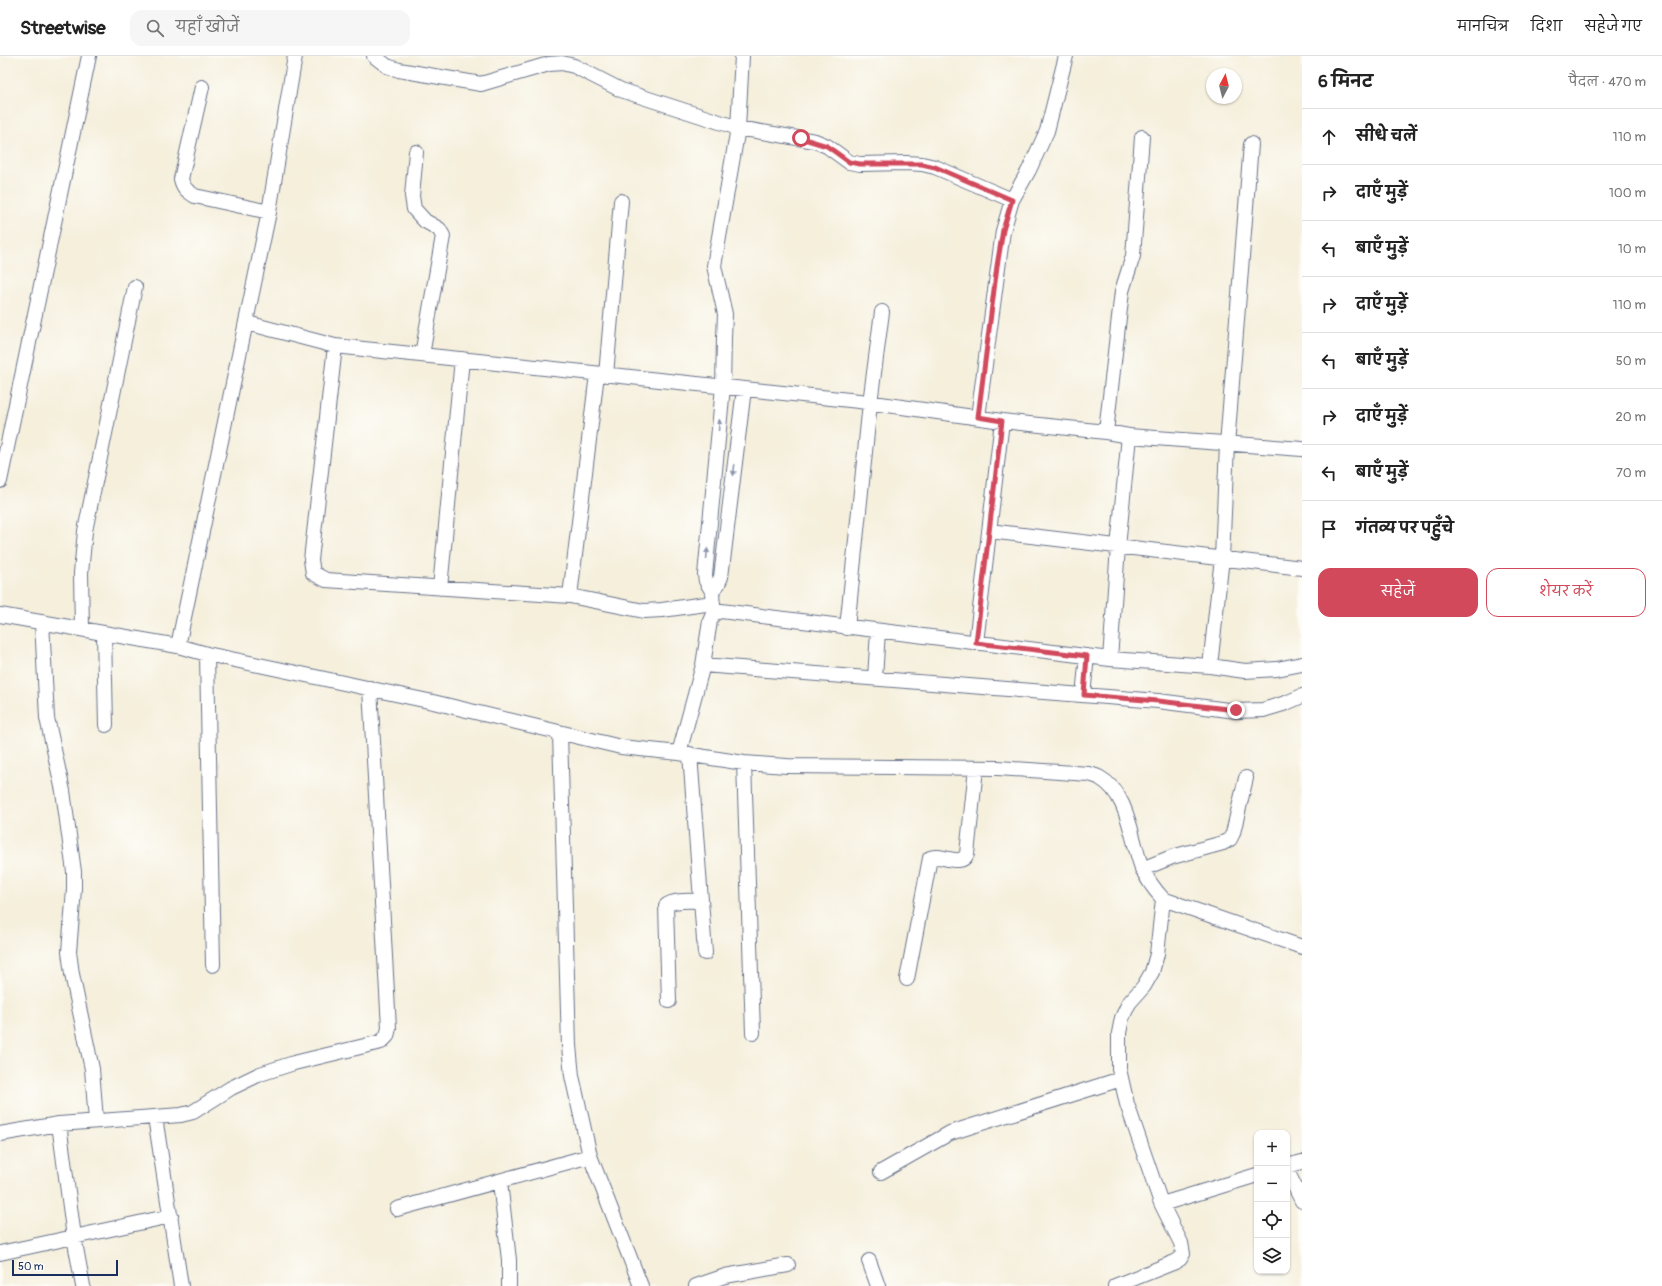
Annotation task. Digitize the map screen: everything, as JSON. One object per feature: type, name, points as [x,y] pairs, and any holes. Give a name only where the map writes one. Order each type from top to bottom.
[{"type":"street","points":[[0,481],[89,56]]},
{"type":"street","points":[[178,646],[216,458],[247,323],[269,212],[295,56]]},
{"type":"street","points":[[374,56],[387,66],[399,70],[481,84],[554,60],[574,66],[621,90],[738,128],[815,141],[827,146],[849,162],[860,164],[922,164],[935,167],[1012,200]]},
{"type":"street","points":[[742,56],[738,128],[714,266],[725,314],[722,387],[705,575],[713,603],[721,611],[846,628],[976,643],[1085,675],[1158,701],[1236,710],[1263,710],[1302,696]]},
{"type":"street","points":[[978,417],[1003,230],[1012,200],[1029,170],[1047,131],[1066,56]]},
{"type":"street","points":[[202,87],[182,179],[183,186],[188,192],[195,196],[269,212]]},
{"type":"street","points":[[1106,432],[1122,291],[1133,256],[1142,137]]},
{"type":"street","points":[[1210,666],[1222,558],[1227,445],[1251,144]]},
{"type":"street","points":[[416,152],[412,196],[414,209],[425,221],[439,229],[443,236],[422,355]]},
{"type":"street","points":[[570,596],[601,375],[621,201]]},
{"type":"street","points":[[82,629],[81,573],[85,531],[136,287]]},
{"type":"street","points":[[846,628],[870,403],[882,312]]},
{"type":"street","points":[[247,323],[335,346],[870,403],[1129,436],[1227,445],[1302,449]]},
{"type":"street","points":[[335,346],[311,560],[313,573],[326,580],[570,596],[644,610],[662,610],[713,603]]},
{"type":"street","points":[[440,588],[462,360]]},
{"type":"street","points":[[705,953],[685,753],[703,665],[713,603],[721,577],[744,389]]},
{"type":"street","points":[[976,643],[1002,421]]},
{"type":"street","points":[[1110,659],[1118,547],[1129,436]]},
{"type":"street","points":[[989,531],[1302,568]]},
{"type":"street","points":[[0,615],[178,646],[207,654],[370,688],[621,748],[685,753],[744,763],[787,766],[976,768],[1089,774],[1100,778],[1111,787],[1122,803],[1142,869],[1151,886],[1163,899],[1302,948]]},
{"type":"street","points":[[42,622],[47,718],[63,791],[74,872],[69,952],[72,974],[92,1069],[96,1121]]},
{"type":"street","points":[[875,678],[878,631]]},
{"type":"street","points":[[104,633],[106,725]]},
{"type":"street","points":[[207,654],[213,965]]},
{"type":"street","points":[[703,665],[875,678],[1085,675],[1110,659],[1210,666],[1245,671],[1277,669],[1302,664]]},
{"type":"street","points":[[0,1134],[59,1124],[155,1117],[193,1112],[231,1088],[260,1074],[294,1063],[381,1042],[387,1036],[389,1028],[370,688]]},
{"type":"street","points":[[560,733],[569,1046],[572,1076],[590,1156],[642,1286]]},
{"type":"street","points":[[744,763],[753,1033]]},
{"type":"street","points":[[907,979],[930,858],[935,856],[960,860],[967,854],[976,768]]},
{"type":"street","points":[[1142,869],[1172,857],[1224,843],[1230,839],[1233,833],[1246,778]]},
{"type":"street","points":[[1115,1286],[1180,1259],[1183,1254],[1181,1243],[1162,1204],[1127,1104],[1119,1069],[1119,1033],[1122,1018],[1129,1003],[1144,986],[1152,972],[1157,954],[1163,899]]},
{"type":"street","points":[[669,1001],[666,906],[678,902],[701,901]]},
{"type":"street","points":[[881,1172],[950,1133],[1121,1079]]},
{"type":"street","points":[[155,1117],[181,1286]]},
{"type":"street","points":[[59,1124],[74,1237],[83,1286]]},
{"type":"street","points":[[397,1208],[500,1182],[590,1156]]},
{"type":"street","points":[[1290,1165],[1302,1162]]},
{"type":"street","points":[[1162,1204],[1254,1176]]},
{"type":"street","points":[[1290,1177],[1302,1201]]},
{"type":"street","points":[[500,1182],[509,1260],[509,1286]]},
{"type":"street","points":[[0,1253],[171,1216]]},
{"type":"street","points":[[869,1261],[878,1286]]},
{"type":"street","points":[[696,1286],[725,1276],[788,1265]]},
{"type":"route","points":[[801,138],[815,141],[827,146],[849,162],[860,164],[906,163],[935,167],[1012,200],[1003,230],[997,266],[978,417],[1002,421],[976,643],[1087,656],[1084,695],[1158,701],[1236,710]]}]
